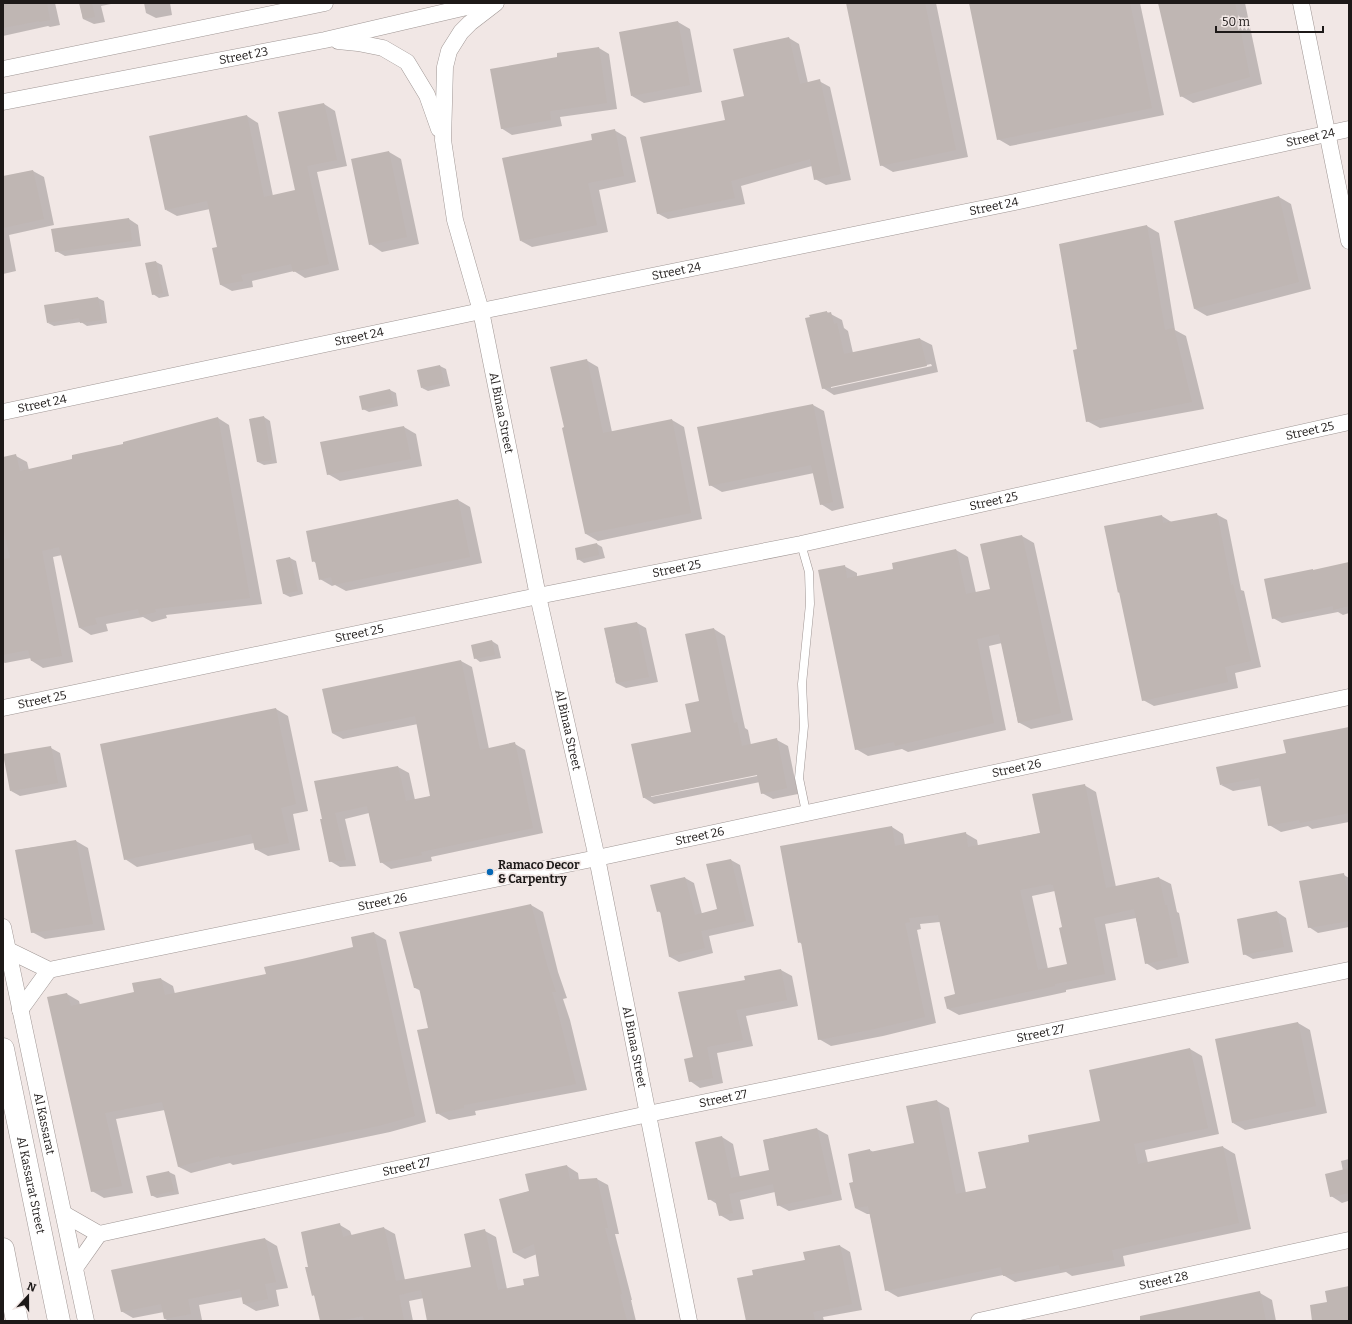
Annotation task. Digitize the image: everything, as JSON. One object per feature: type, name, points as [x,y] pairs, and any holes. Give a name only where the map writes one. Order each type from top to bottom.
[{"type":"street","name":"Street 23","points":[[3,102],[324,40],[484,3]]},
{"type":"street","name":"Al Binaa Street","points":[[496,3],[461,32],[449,51],[445,67],[443,140],[455,220],[481,311],[538,596],[596,858],[689,1321]]},
{"type":"street","points":[[1301,3],[1349,241]]},
{"type":"street","points":[[3,69],[321,4]]},
{"type":"street","name":"Al Binaa Street","points":[[324,40],[358,43],[383,48],[407,62],[427,95],[443,140]]},
{"type":"street","name":"Street 24","points":[[3,412],[481,311],[1015,202],[1349,129]]},
{"type":"street","name":"Street 25","points":[[3,708],[538,596],[801,544],[1349,422]]},
{"type":"street","name":"Street 26","points":[[49,970],[596,858],[1349,697]]},
{"type":"street","name":"Al Kassarat","points":[[3,927],[86,1321]]},
{"type":"street","points":[[8,950],[49,970],[20,1010]]},
{"type":"street","name":"Street 27","points":[[99,1234],[648,1114],[1349,970]]},
{"type":"street","name":"Al Kassarat Street","points":[[3,1049],[59,1321]]},
{"type":"street","points":[[64,1214],[99,1234],[74,1268]]},
{"type":"street","name":"Street 28","points":[[979,1321],[1349,1240]]},
{"type":"street","points":[[3,1249],[18,1321]]},
{"type":"lane","points":[[801,544],[809,572],[810,598],[802,684],[804,726],[799,778],[806,812]]},
{"type":"building","points":[[3,3],[47,3],[50,20],[3,28]]},
{"type":"building","points":[[79,3],[92,3],[95,17],[83,19]]},
{"type":"building","points":[[846,3],[925,3],[956,150],[880,166]]},
{"type":"building","points":[[969,3],[1130,3],[1152,108],[997,140]]},
{"type":"building","points":[[1158,3],[1235,3],[1250,77],[1180,97]]},
{"type":"building","points":[[678,21],[690,85],[631,96],[619,32]]},
{"type":"building","points":[[789,37],[800,84],[820,79],[841,174],[814,180],[810,159],[731,181],[735,198],[657,214],[640,137],[725,120],[721,101],[744,96],[733,49]]},
{"type":"building","points":[[599,47],[607,103],[550,111],[551,120],[501,129],[490,69],[557,57],[557,53]]},
{"type":"building","points":[[324,103],[337,160],[307,166],[329,264],[293,272],[291,264],[241,275],[243,281],[220,285],[212,248],[217,247],[207,201],[165,210],[149,136],[247,115],[264,197],[295,190],[278,112]]},
{"type":"building","points":[[615,129],[624,176],[588,183],[597,225],[520,241],[502,158],[592,140],[591,134]]},
{"type":"building","points":[[389,151],[407,237],[369,245],[351,159]]},
{"type":"building","points":[[33,170],[44,219],[3,228],[3,176]]},
{"type":"building","points":[[1279,196],[1299,282],[1194,309],[1174,221]]},
{"type":"building","points":[[129,218],[132,241],[55,252],[51,229]]},
{"type":"building","points":[[1147,225],[1165,330],[1174,328],[1192,402],[1086,422],[1073,350],[1077,349],[1059,244]]},
{"type":"building","points":[[156,261],[163,293],[152,295],[145,263]]},
{"type":"building","points":[[98,297],[102,320],[80,323],[79,318],[47,323],[44,305]]},
{"type":"building","points":[[827,311],[827,313],[831,312],[834,324],[837,323],[844,354],[920,338],[927,366],[822,389],[805,318],[810,317],[809,315]]},
{"type":"building","points":[[587,359],[603,433],[672,419],[691,513],[585,534],[562,428],[564,427],[550,367]]},
{"type":"building","points":[[440,365],[444,383],[421,388],[417,370]]},
{"type":"building","points":[[390,389],[393,403],[362,410],[359,396]]},
{"type":"building","points":[[813,404],[833,502],[820,505],[811,465],[709,486],[697,427]]},
{"type":"building","points":[[264,416],[272,460],[257,462],[249,419]]},
{"type":"building","points":[[218,417],[250,598],[155,609],[156,612],[140,616],[138,609],[95,618],[97,624],[79,628],[59,547],[42,551],[62,656],[31,661],[28,650],[3,655],[3,559],[10,558],[3,527],[3,457],[16,454],[20,471],[72,459],[72,455],[123,444],[123,442]]},
{"type":"building","points":[[404,426],[411,459],[327,475],[320,442]]},
{"type":"building","points":[[458,499],[470,557],[333,585],[331,577],[319,580],[315,561],[312,562],[306,531]]},
{"type":"building","points":[[1217,513],[1231,585],[1233,584],[1251,661],[1225,667],[1228,682],[1142,701],[1104,526],[1162,515],[1163,523]]},
{"type":"building","points":[[1022,535],[1061,713],[1018,723],[999,634],[977,639],[994,723],[895,746],[894,742],[855,750],[818,570],[845,565],[847,578],[893,569],[892,563],[956,549],[966,594],[990,589],[980,544]]},
{"type":"building","points":[[597,543],[599,555],[577,560],[575,548]]},
{"type":"building","points":[[290,557],[298,591],[283,594],[276,560]]},
{"type":"building","points":[[1349,562],[1349,606],[1333,610],[1333,606],[1272,619],[1264,579]]},
{"type":"building","points":[[637,622],[649,677],[616,683],[604,628]]},
{"type":"building","points":[[714,628],[734,723],[737,722],[742,746],[777,738],[787,788],[761,794],[757,775],[643,798],[631,744],[691,732],[685,704],[699,701],[685,634]]},
{"type":"building","points":[[492,640],[495,655],[474,659],[471,645]]},
{"type":"building","points":[[461,660],[480,750],[515,742],[533,828],[421,852],[422,855],[380,863],[367,806],[335,813],[346,860],[329,862],[314,781],[398,766],[406,801],[430,796],[415,716],[332,733],[322,689]]},
{"type":"building","points":[[276,708],[296,804],[281,808],[289,843],[255,850],[251,834],[124,860],[100,744]]},
{"type":"building","points":[[1349,727],[1349,813],[1300,823],[1299,820],[1268,826],[1259,778],[1220,785],[1216,767],[1286,753],[1283,740]]},
{"type":"building","points":[[51,746],[58,783],[10,791],[3,754]]},
{"type":"building","points":[[1085,784],[1106,888],[1159,877],[1165,905],[1167,905],[1178,957],[1145,964],[1134,909],[1094,918],[1105,974],[947,1009],[944,997],[955,994],[938,915],[909,918],[910,922],[905,923],[925,1017],[818,1040],[801,942],[798,943],[780,846],[892,826],[895,846],[966,832],[968,847],[1040,833],[1032,794]],"holes":[[[1053,885],[1062,927],[1059,928],[1067,964],[1038,970],[1020,890]]]},
{"type":"building","points":[[76,840],[93,924],[31,933],[15,850]]},
{"type":"building","points":[[731,859],[746,921],[701,931],[705,948],[669,957],[660,911],[657,912],[650,885],[685,877],[695,915],[717,909],[706,864]]},
{"type":"building","points":[[1344,873],[1349,902],[1349,921],[1308,928],[1299,881]]},
{"type":"building","points":[[531,904],[547,965],[556,992],[552,992],[576,1084],[464,1105],[464,1108],[436,1114],[417,1030],[428,1028],[419,988],[414,988],[399,932]]},
{"type":"building","points":[[1277,911],[1284,947],[1243,955],[1237,919]]},
{"type":"building","points":[[374,932],[415,1116],[378,1126],[220,1158],[219,1156],[178,1167],[162,1102],[105,1113],[122,1186],[91,1192],[47,997],[67,993],[71,1006],[134,992],[132,983],[161,978],[165,995],[266,974],[264,967],[353,947],[351,937]]},
{"type":"building","points":[[781,969],[787,1000],[736,1010],[743,1040],[707,1047],[713,1078],[689,1082],[684,1059],[693,1057],[678,992],[745,980],[744,976]]},
{"type":"building","points":[[1298,1022],[1316,1106],[1232,1123],[1215,1039]]},
{"type":"building","points":[[1190,1048],[1208,1128],[1134,1144],[1138,1164],[1223,1146],[1239,1223],[1112,1250],[1114,1260],[1060,1270],[1059,1265],[1003,1276],[1001,1267],[885,1291],[868,1206],[855,1208],[849,1183],[853,1182],[848,1154],[870,1149],[870,1152],[914,1143],[906,1106],[937,1100],[956,1194],[986,1188],[978,1152],[1029,1142],[1028,1135],[1100,1121],[1089,1070]]},
{"type":"building","points":[[817,1128],[832,1194],[777,1206],[773,1184],[729,1194],[733,1213],[719,1216],[715,1199],[708,1200],[695,1142],[722,1136],[731,1178],[769,1170],[763,1140]]},
{"type":"building","points":[[567,1165],[570,1180],[597,1178],[608,1228],[605,1228],[622,1294],[620,1295],[627,1321],[427,1321],[421,1290],[399,1295],[404,1321],[364,1321],[363,1316],[340,1321],[320,1321],[305,1267],[308,1267],[301,1232],[340,1223],[343,1237],[384,1227],[396,1281],[471,1267],[464,1234],[485,1229],[498,1290],[524,1285],[523,1279],[539,1276],[534,1244],[513,1253],[499,1199],[529,1191],[525,1174]]},
{"type":"building","points":[[1349,1168],[1349,1193],[1330,1197],[1325,1174]]},
{"type":"building","points":[[169,1171],[174,1191],[151,1196],[146,1176]]},
{"type":"building","points":[[265,1238],[276,1282],[265,1284],[268,1299],[243,1304],[240,1289],[188,1299],[191,1314],[164,1319],[161,1304],[121,1312],[111,1270]]},
{"type":"building","points":[[840,1245],[852,1304],[813,1312],[815,1321],[746,1321],[737,1278],[753,1275],[752,1270],[805,1260],[803,1252]]},
{"type":"building","points":[[1349,1286],[1349,1321],[1312,1321],[1310,1305],[1327,1302],[1325,1291]]},
{"type":"building","points":[[1260,1291],[1266,1321],[1140,1321],[1140,1316]]},
{"type":"place","name":"Ramaco Decor & Carpentry","points":[[490,872]]}]
